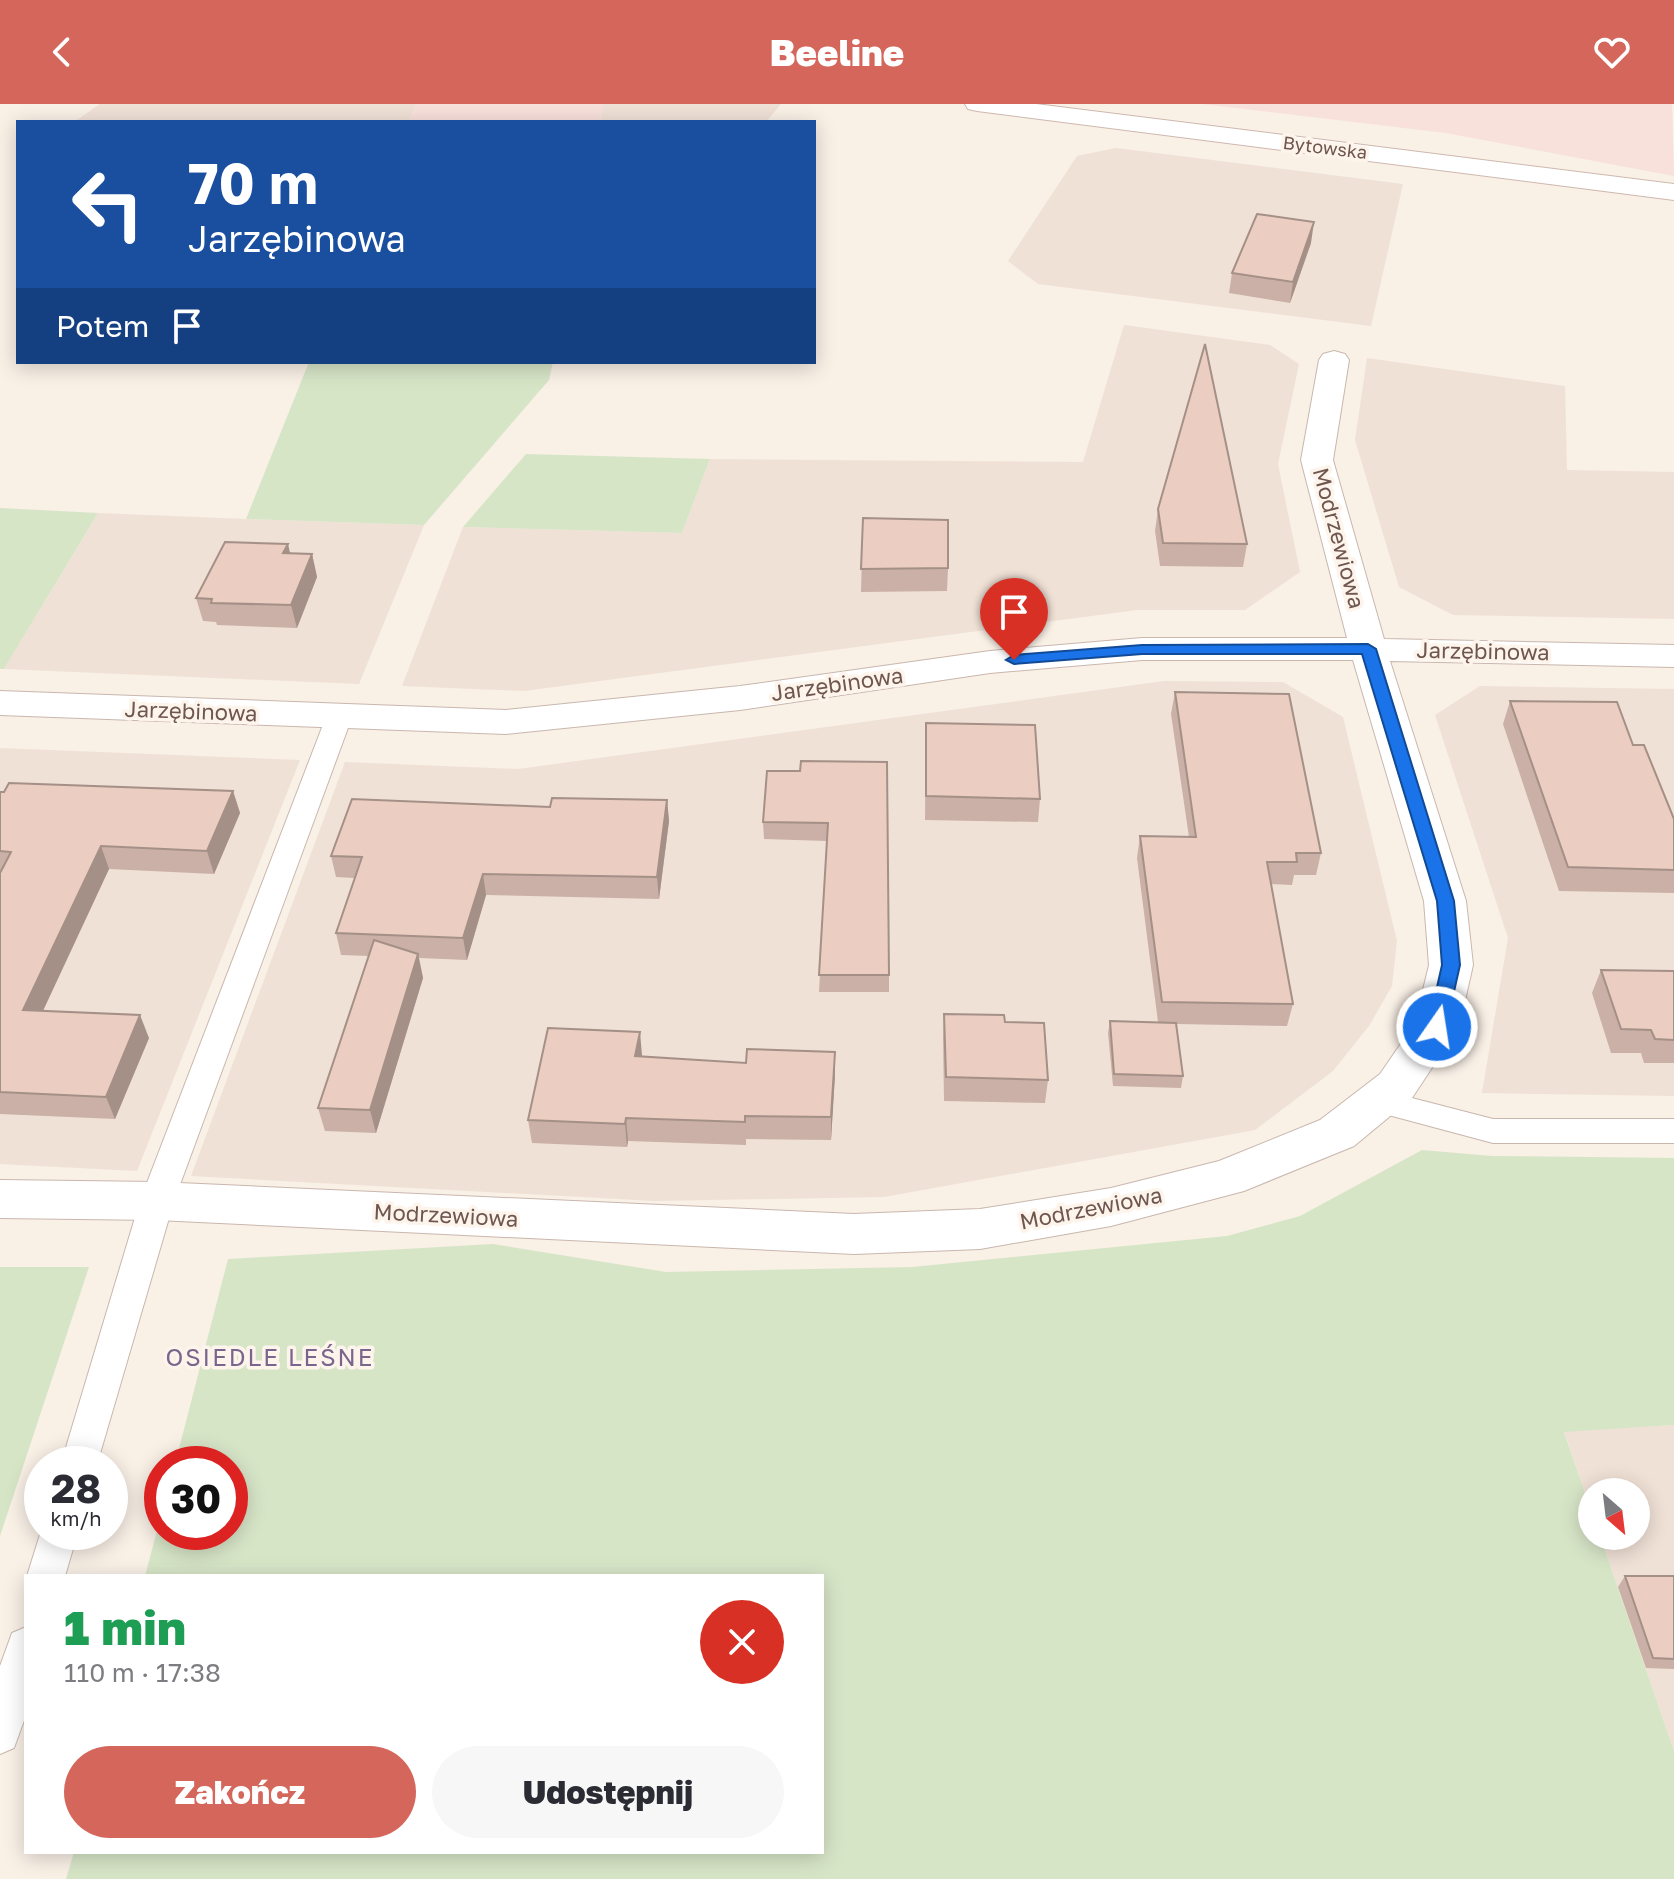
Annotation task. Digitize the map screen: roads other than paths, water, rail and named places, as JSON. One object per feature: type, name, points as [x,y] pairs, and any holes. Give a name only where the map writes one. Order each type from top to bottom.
[{"type":"street","name":"Bytowska","points":[[977,104],[1045,108],[1674,192]]},
{"type":"street","name":"Modrzewiowa","points":[[0,1199],[157,1201],[854,1234],[980,1229],[1111,1207],[1227,1178],[1337,1133],[1396,1086],[1437,1027],[1451,965],[1445,901],[1368,649],[1317,460],[1334,360]]},
{"type":"street","name":"Jarzębinowa","points":[[0,703],[339,717],[543,721],[1061,655],[1142,649],[1368,649],[1674,656]]},
{"type":"lane","points":[[84,1446],[157,1201],[339,717]]},
{"type":"lane","points":[[1377,1101],[1493,1131],[1674,1131]]},
{"type":"lane","points":[[47,1574],[54,1550]]},
{"type":"lane","points":[[0,1734],[24,1653]]},
{"type":"district","name":"OSIEDLE LEŚNE","points":[[270,1358]]}]
